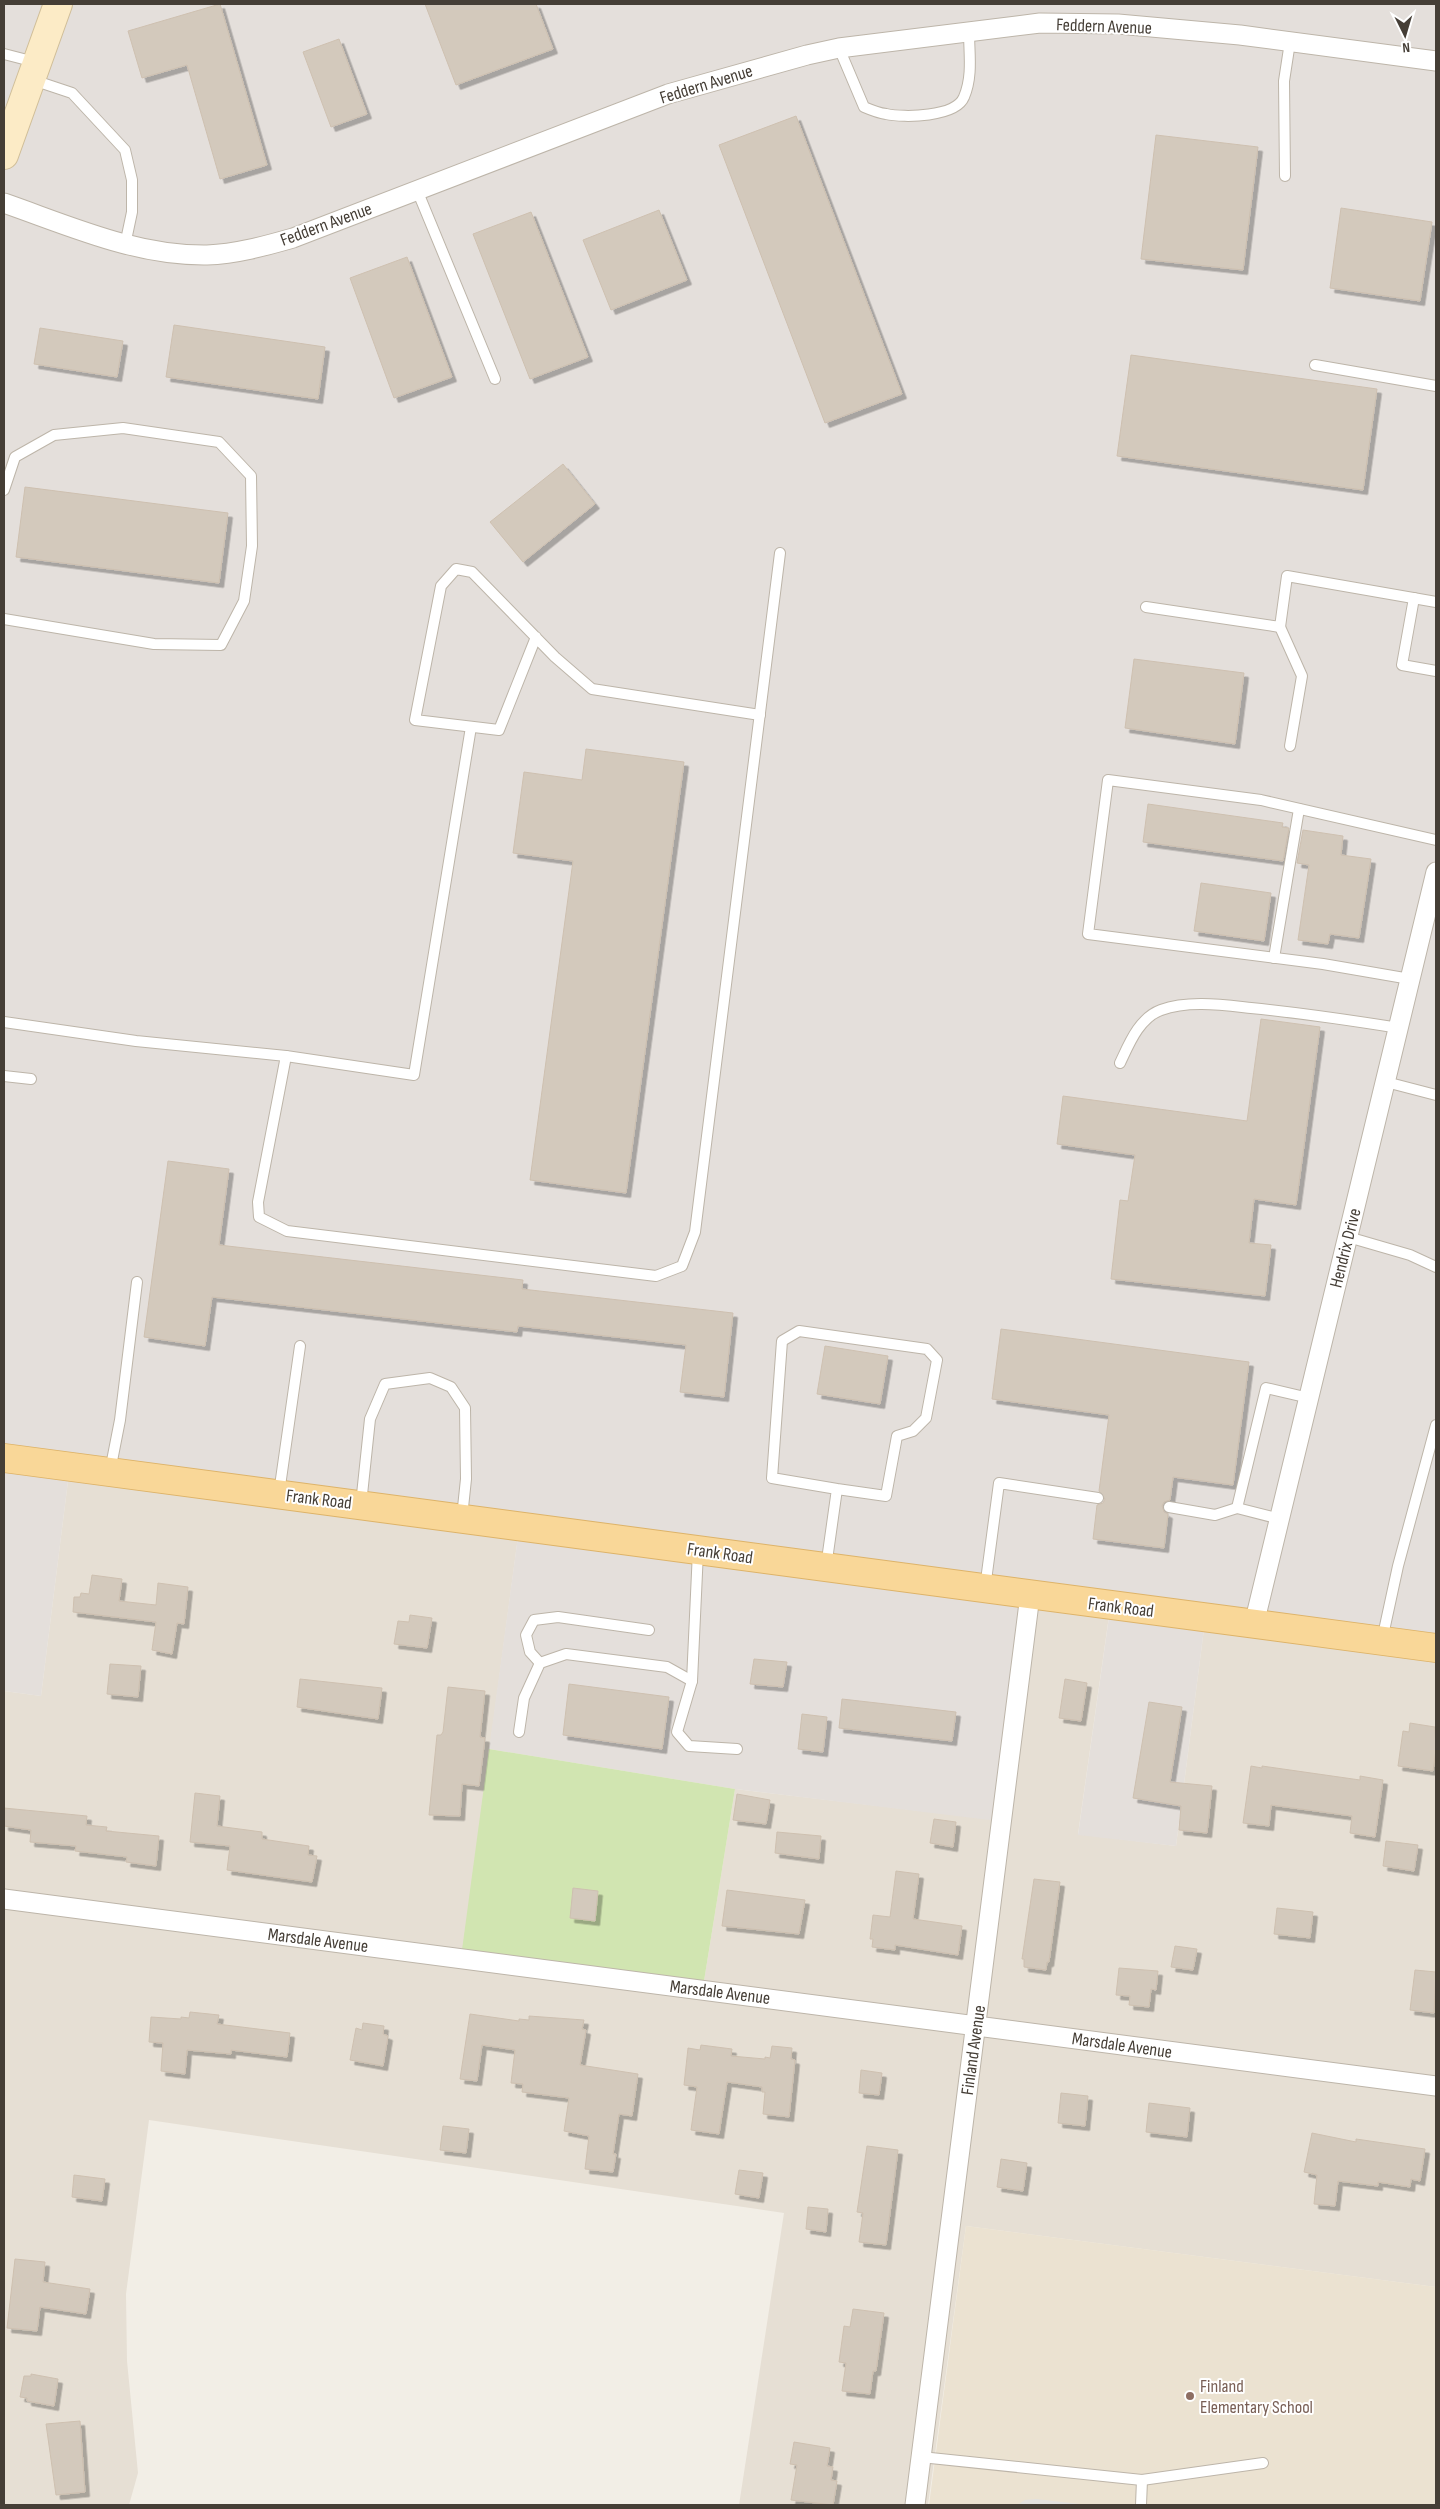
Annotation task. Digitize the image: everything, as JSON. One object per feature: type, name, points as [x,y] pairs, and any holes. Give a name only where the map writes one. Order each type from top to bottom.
[{"type":"main road","points":[[4,155],[58,4]]},
{"type":"main road","name":"Frank Road","points":[[4,1462],[110,1472],[1436,1648]]},
{"type":"street","name":"Feddern Avenue","points":[[4,204],[125,245],[165,253],[208,255],[251,250],[293,238],[668,94],[807,55],[839,48],[1040,23],[1118,24],[1290,42],[1436,61]]},
{"type":"street","name":"Hendrix Drive","points":[[1254,1624],[1436,872]]},
{"type":"street","name":"Finland Avenue","points":[[916,2505],[1030,1595]]},
{"type":"street","name":"Marsdale Avenue","points":[[4,1899],[1436,2086]]},
{"type":"lane","points":[[839,48],[864,107],[887,115],[940,114],[954,107],[964,98],[970,72],[968,32]]},
{"type":"lane","points":[[1285,176],[1284,81],[1290,42]]},
{"type":"lane","points":[[4,54],[72,93],[124,150],[132,180],[132,204],[125,245]]},
{"type":"lane","points":[[417,190],[495,378]]},
{"type":"lane","points":[[1315,365],[1436,386]]},
{"type":"lane","points":[[4,490],[15,457],[54,435],[123,428],[219,442],[251,476],[252,546],[244,601],[221,645],[154,644],[4,619]]},
{"type":"lane","points":[[286,1056],[258,1202],[259,1217],[287,1231],[656,1276],[682,1266],[695,1232],[780,553]]},
{"type":"lane","points":[[536,637],[499,730],[415,720],[441,586],[456,569],[472,572],[536,637],[592,689],[760,715]]},
{"type":"lane","points":[[1290,746],[1302,676],[1280,627],[1288,576],[1436,602]]},
{"type":"lane","points":[[1414,598],[1402,665],[1436,671]]},
{"type":"lane","points":[[1146,607],[1280,627]]},
{"type":"lane","points":[[4,1022],[136,1042],[286,1056],[414,1075],[471,727]]},
{"type":"lane","points":[[1410,979],[1274,958],[1088,934],[1108,780],[1261,800],[1436,840]]},
{"type":"lane","points":[[1274,958],[1299,809]]},
{"type":"lane","points":[[1120,1063],[1135,1031],[1159,1010],[1188,1006],[1227,1006],[1316,1014],[1398,1028]]},
{"type":"lane","points":[[4,1076],[32,1079]]},
{"type":"lane","points":[[1386,1082],[1436,1095]]},
{"type":"lane","points":[[1348,1237],[1410,1255],[1436,1267]]},
{"type":"lane","points":[[110,1472],[121,1412],[138,1282]]},
{"type":"lane","points":[[798,1331],[927,1349],[937,1360],[926,1418],[913,1431],[897,1436],[886,1496],[837,1489],[772,1478],[782,1341],[798,1331]]},
{"type":"lane","points":[[279,1494],[300,1346]]},
{"type":"lane","points":[[361,1505],[370,1419],[385,1384],[430,1378],[451,1387],[465,1408],[466,1479],[462,1518]]},
{"type":"lane","points":[[1237,1508],[1266,1388],[1309,1398]]},
{"type":"lane","points":[[1382,1640],[1398,1566],[1436,1425]]},
{"type":"lane","points":[[984,1589],[999,1483],[1098,1498]]},
{"type":"lane","points":[[825,1568],[837,1489]]},
{"type":"lane","points":[[1169,1507],[1215,1515],[1237,1508],[1280,1519]]},
{"type":"lane","points":[[698,1550],[692,1681],[678,1732],[688,1746],[737,1749]]},
{"type":"lane","points":[[540,1663],[530,1652],[526,1635],[534,1620],[558,1617],[649,1630]]},
{"type":"lane","points":[[519,1732],[524,1698],[540,1663],[566,1654],[667,1667],[692,1681]]},
{"type":"lane","points":[[922,2457],[1142,2480],[1263,2463]]},
{"type":"lane","points":[[1141,2505],[1142,2480]]},
{"type":"shaded area","points":[[4,4],[1436,4],[1436,1651],[1205,1621],[1176,1846],[1078,1835],[1109,1617],[1035,1606],[1006,1822],[735,1789],[489,1749],[519,1529],[69,1473],[41,1696],[4,1691]]},
{"type":"shaded area","points":[[69,1473],[519,1529],[463,1949],[704,1981],[735,1789],[1006,1821],[1034,1606],[1109,1616],[1078,1834],[1176,1846],[1205,1621],[1436,1651],[1436,2287],[966,2226],[928,2505],[739,2505],[784,2213],[149,2120],[126,2294],[127,2361],[138,2473],[129,2505],[4,2505],[4,1691],[41,1696]]},
{"type":"shaded area","name":"Finland Elementary School","points":[[966,2226],[1436,2287],[1436,2505],[929,2505]]},
{"type":"shaded area","points":[[1036,2499],[1088,2505],[1017,2505],[1025,2500]]},
{"type":"green space","points":[[489,1749],[735,1789],[704,1981],[462,1950]]},
{"type":"building","points":[[220,4],[267,165],[220,179],[187,65],[142,78],[128,31]]},
{"type":"building","points":[[425,4],[536,4],[553,49],[456,85]]},
{"type":"building","points":[[339,39],[367,114],[331,127],[303,52]]},
{"type":"building","points":[[796,116],[902,394],[825,423],[719,145]]},
{"type":"building","points":[[1156,135],[1258,147],[1243,270],[1141,259]]},
{"type":"building","points":[[1341,208],[1432,222],[1420,301],[1330,288]]},
{"type":"building","points":[[659,210],[687,280],[611,310],[583,240]]},
{"type":"building","points":[[531,212],[588,357],[530,379],[473,234]]},
{"type":"building","points":[[407,257],[452,377],[394,398],[350,278]]},
{"type":"building","points":[[174,325],[325,347],[318,399],[166,377]]},
{"type":"building","points":[[40,328],[123,341],[117,377],[34,364]]},
{"type":"building","points":[[1131,355],[1377,389],[1363,490],[1117,456]]},
{"type":"building","points":[[563,464],[595,504],[523,562],[490,522]]},
{"type":"building","points":[[25,487],[228,513],[219,583],[16,557]]},
{"type":"building","points":[[1134,659],[1244,673],[1235,744],[1125,728]]},
{"type":"building","points":[[586,749],[684,762],[626,1193],[530,1180],[573,861],[513,853],[524,772],[582,780]]},
{"type":"building","points":[[1148,804],[1283,823],[1282,827],[1289,828],[1283,861],[1143,842]]},
{"type":"building","points":[[1303,830],[1343,836],[1341,855],[1371,859],[1359,938],[1330,934],[1328,944],[1298,940],[1309,865],[1297,863]]},
{"type":"building","points":[[1201,883],[1271,893],[1264,941],[1194,931]]},
{"type":"building","points":[[1261,1019],[1320,1027],[1296,1205],[1254,1199],[1249,1243],[1271,1245],[1265,1296],[1111,1279],[1120,1200],[1128,1201],[1135,1155],[1057,1144],[1063,1096],[1247,1121]]},
{"type":"building","points":[[168,1161],[229,1169],[219,1245],[523,1280],[522,1289],[733,1313],[724,1397],[680,1392],[686,1345],[518,1326],[517,1332],[212,1297],[205,1346],[144,1337]]},
{"type":"building","points":[[1001,1329],[1249,1362],[1233,1485],[1173,1477],[1170,1500],[1164,1502],[1162,1506],[1164,1512],[1168,1514],[1164,1548],[1093,1539],[1097,1505],[1103,1503],[1105,1499],[1099,1491],[1109,1415],[992,1399]]},
{"type":"building","points":[[825,1346],[888,1356],[880,1404],[817,1394]]},
{"type":"building","points":[[92,1575],[122,1579],[119,1601],[156,1605],[158,1583],[188,1587],[184,1624],[177,1623],[172,1654],[152,1650],[156,1622],[73,1612],[74,1597],[80,1597],[81,1593],[89,1594]]},
{"type":"building","points":[[410,1615],[432,1618],[427,1648],[394,1644],[398,1621],[409,1622]]},
{"type":"building","points":[[754,1659],[787,1662],[783,1687],[750,1684]]},
{"type":"building","points":[[110,1664],[141,1666],[138,1697],[107,1694]]},
{"type":"building","points":[[300,1679],[382,1688],[378,1719],[297,1707]]},
{"type":"building","points":[[1065,1679],[1087,1683],[1081,1721],[1059,1718]]},
{"type":"building","points":[[569,1684],[669,1697],[662,1749],[563,1735]]},
{"type":"building","points":[[448,1687],[485,1691],[480,1737],[485,1738],[479,1786],[462,1784],[460,1816],[429,1815],[437,1735],[441,1735],[443,1732]]},
{"type":"building","points":[[842,1699],[956,1712],[952,1741],[839,1728]]},
{"type":"building","points":[[1149,1702],[1182,1707],[1170,1782],[1212,1786],[1207,1833],[1179,1830],[1181,1806],[1133,1798]]},
{"type":"building","points":[[802,1714],[827,1717],[823,1752],[798,1749]]},
{"type":"building","points":[[1410,1723],[1435,1727],[1436,1750],[1433,1771],[1398,1766],[1403,1731],[1409,1732]]},
{"type":"building","points":[[1251,1766],[1360,1780],[1360,1776],[1383,1780],[1375,1837],[1350,1833],[1352,1816],[1271,1805],[1269,1826],[1243,1823]]},
{"type":"building","points":[[195,1793],[220,1796],[217,1826],[262,1832],[262,1839],[309,1846],[308,1855],[317,1856],[312,1882],[227,1870],[230,1846],[190,1842]]},
{"type":"building","points":[[737,1794],[770,1800],[766,1824],[733,1820]]},
{"type":"building","points":[[4,1808],[87,1816],[86,1825],[107,1827],[106,1831],[159,1836],[156,1866],[126,1862],[127,1857],[75,1851],[76,1846],[30,1842],[31,1830],[4,1826]]},
{"type":"building","points":[[934,1819],[956,1822],[953,1847],[930,1843]]},
{"type":"building","points":[[777,1832],[821,1836],[819,1859],[775,1853]]},
{"type":"building","points":[[1386,1841],[1418,1845],[1414,1871],[1383,1866]]},
{"type":"building","points":[[896,1871],[919,1874],[913,1919],[962,1926],[958,1955],[895,1945],[895,1950],[872,1947],[873,1939],[870,1939],[873,1915],[890,1917]]},
{"type":"building","points":[[1034,1879],[1060,1882],[1049,1962],[1047,1962],[1046,1970],[1024,1967],[1024,1959],[1022,1959]]},
{"type":"building","points":[[573,1888],[598,1891],[595,1921],[570,1918]]},
{"type":"building","points":[[727,1890],[805,1900],[799,1934],[722,1926]]},
{"type":"building","points":[[1277,1908],[1313,1912],[1310,1938],[1274,1934]]},
{"type":"building","points":[[1175,1946],[1197,1949],[1193,1970],[1171,1967]]},
{"type":"building","points":[[1119,1968],[1158,1971],[1156,1990],[1151,1989],[1149,2007],[1129,2005],[1130,1996],[1116,1995]]},
{"type":"building","points":[[1415,1970],[1436,1972],[1434,2013],[1410,2010]]},
{"type":"building","points":[[190,2012],[219,2015],[217,2024],[290,2033],[287,2057],[231,2050],[231,2054],[187,2050],[185,2074],[161,2071],[163,2043],[149,2042],[151,2017],[189,2018]]},
{"type":"building","points":[[470,2014],[519,2021],[519,2019],[529,2020],[529,2016],[584,2020],[582,2029],[586,2030],[580,2065],[638,2074],[632,2116],[619,2114],[613,2154],[616,2154],[613,2172],[585,2169],[589,2136],[564,2131],[569,2098],[522,2092],[523,2084],[511,2083],[515,2050],[482,2045],[477,2081],[460,2079]]},
{"type":"building","points":[[363,2023],[384,2026],[383,2034],[388,2036],[383,2066],[350,2060],[356,2028],[362,2030]]},
{"type":"building","points":[[701,2045],[732,2049],[731,2056],[765,2059],[765,2057],[770,2058],[772,2046],[792,2048],[791,2059],[795,2060],[789,2117],[763,2114],[765,2092],[762,2092],[762,2087],[727,2082],[719,2134],[691,2130],[697,2087],[684,2085],[688,2048],[700,2050]]},
{"type":"building","points":[[861,2070],[882,2073],[879,2095],[859,2093]]},
{"type":"building","points":[[1061,2093],[1088,2096],[1085,2126],[1058,2123]]},
{"type":"building","points":[[1149,2103],[1190,2108],[1187,2137],[1146,2132]]},
{"type":"building","points":[[443,2126],[469,2129],[466,2153],[440,2150]]},
{"type":"building","points":[[1312,2133],[1356,2142],[1356,2139],[1425,2149],[1420,2181],[1411,2179],[1410,2187],[1378,2182],[1378,2186],[1338,2181],[1335,2206],[1314,2204],[1317,2175],[1304,2172]]},
{"type":"building","points":[[867,2146],[898,2150],[886,2245],[859,2242],[863,2213],[857,2212]]},
{"type":"building","points":[[1001,2159],[1027,2163],[1023,2191],[997,2187]]},
{"type":"building","points":[[739,2170],[763,2173],[759,2198],[735,2194]]},
{"type":"building","points":[[74,2175],[105,2179],[102,2201],[72,2197]]},
{"type":"building","points":[[808,2207],[828,2209],[826,2232],[806,2229]]},
{"type":"building","points":[[15,2259],[45,2262],[43,2282],[90,2289],[86,2314],[40,2307],[37,2331],[7,2328]]},
{"type":"building","points":[[853,2309],[884,2313],[876,2371],[873,2371],[870,2394],[842,2391],[846,2363],[839,2362],[844,2326],[850,2327]]},
{"type":"building","points":[[31,2374],[58,2379],[54,2406],[27,2401],[27,2398],[20,2397],[24,2376],[31,2376]]},
{"type":"building","points":[[80,2421],[85,2492],[56,2495],[46,2424]]},
{"type":"building","points":[[794,2442],[830,2448],[827,2466],[833,2467],[831,2480],[837,2481],[833,2505],[791,2500],[797,2465],[790,2464]]},
{"type":"place","name":"Finland Elementary School","points":[[1190,2396]]}]
